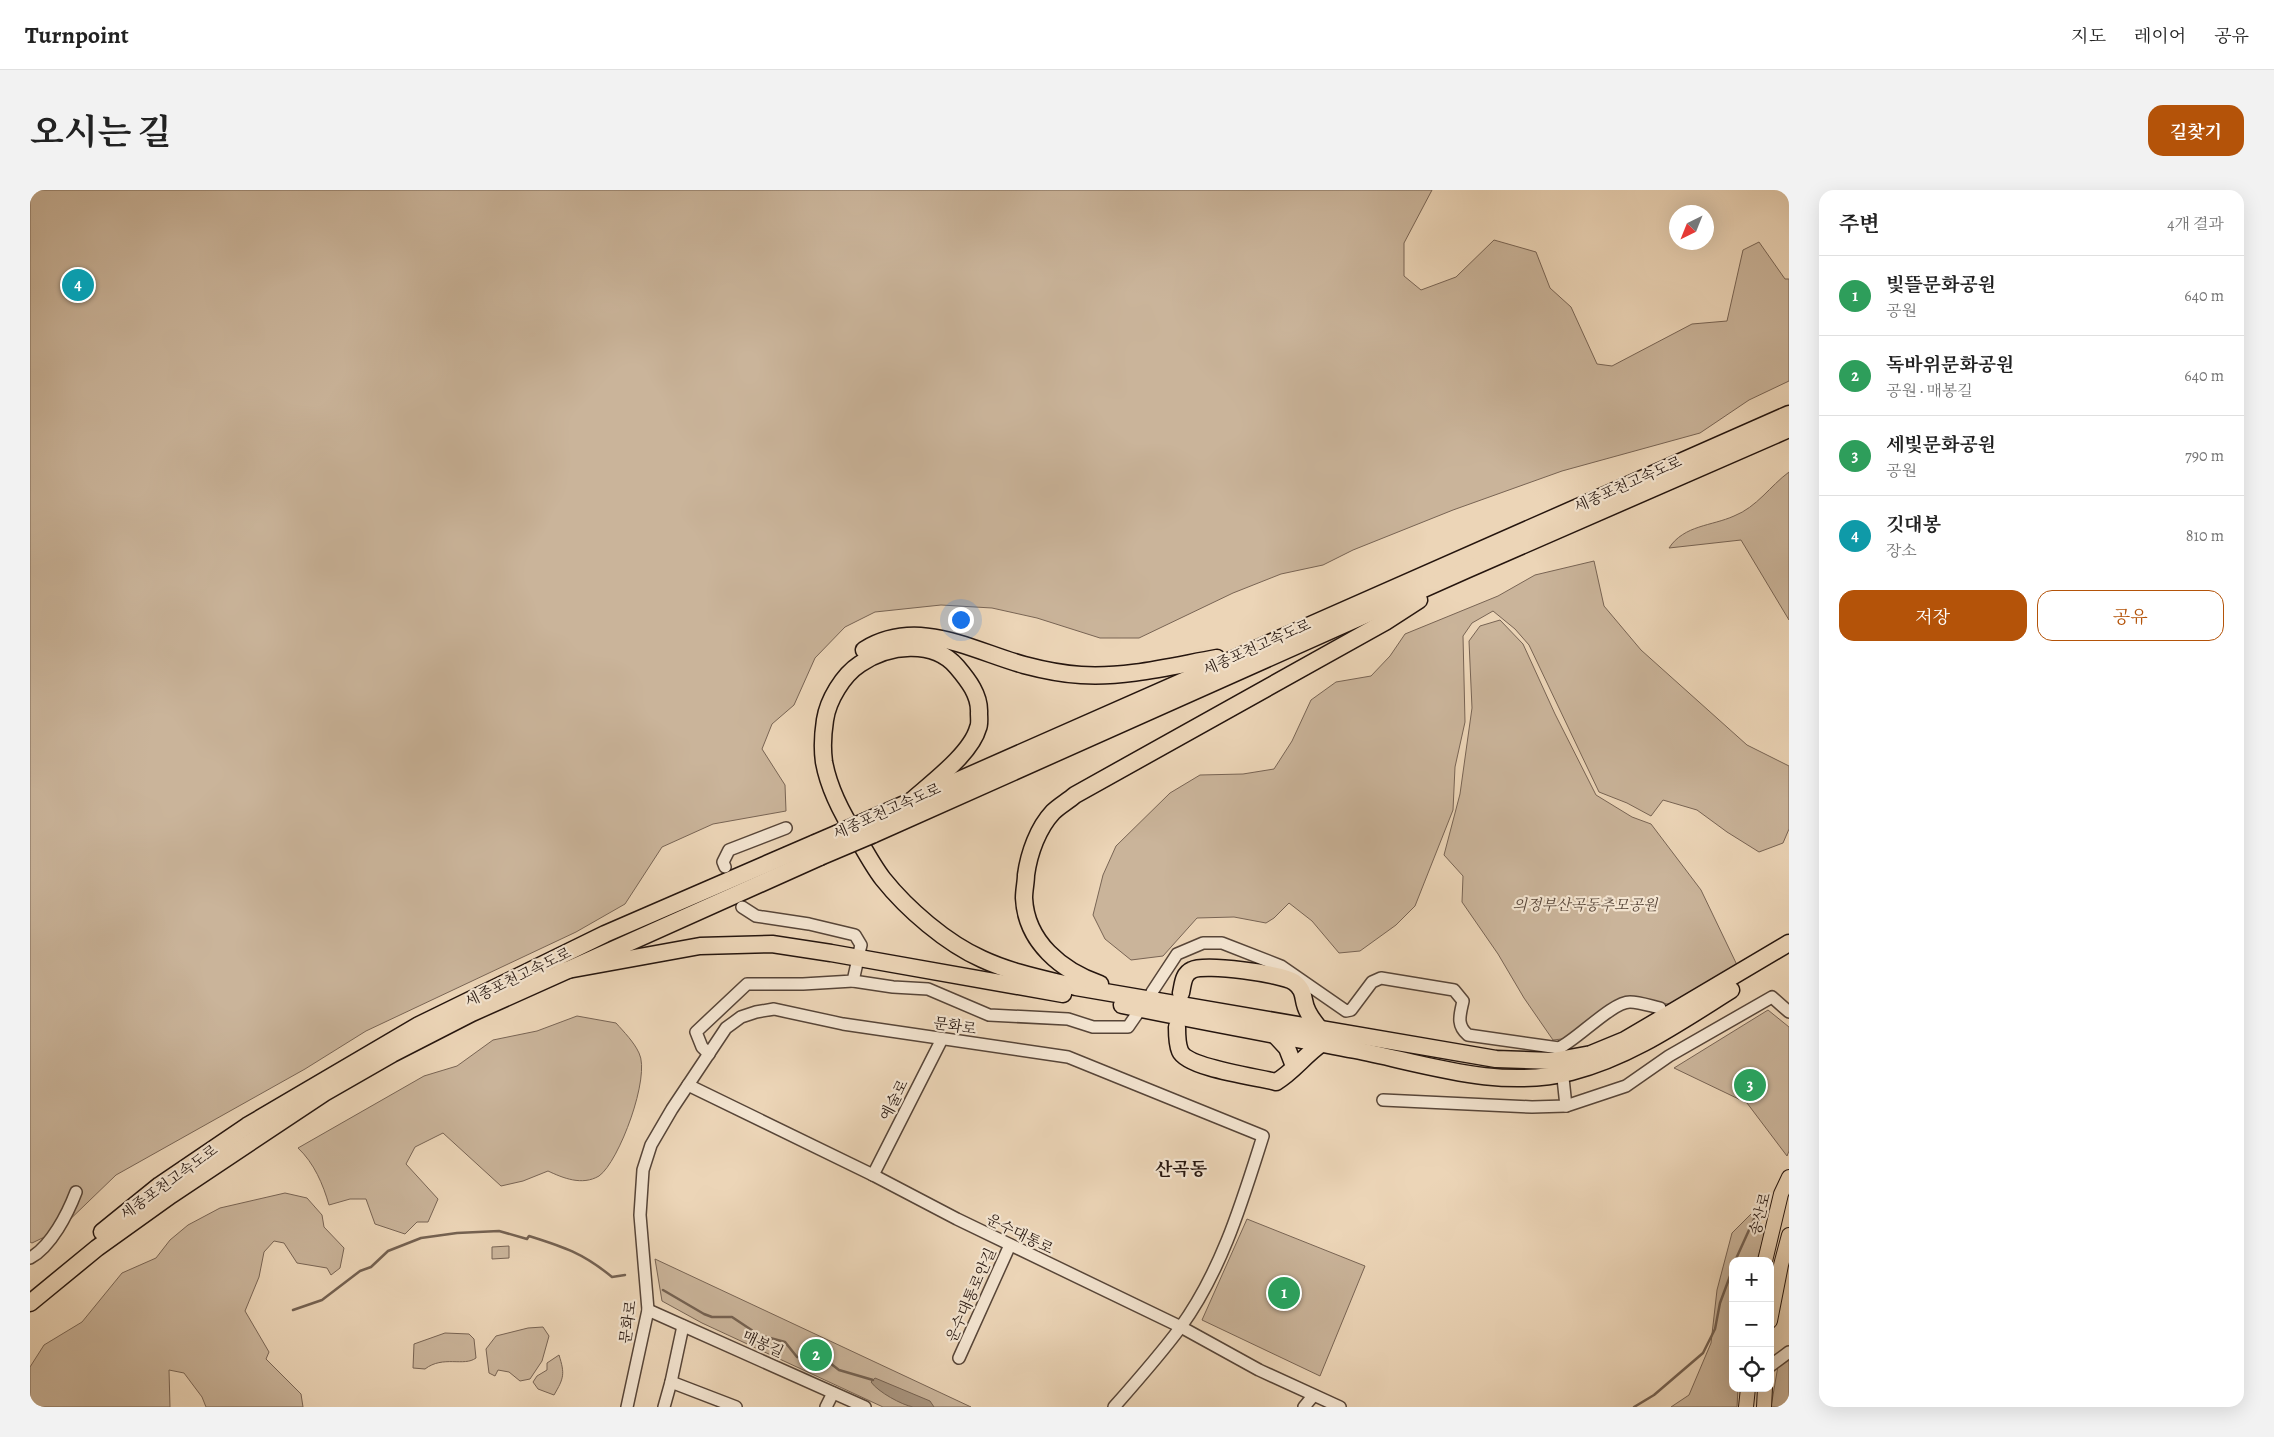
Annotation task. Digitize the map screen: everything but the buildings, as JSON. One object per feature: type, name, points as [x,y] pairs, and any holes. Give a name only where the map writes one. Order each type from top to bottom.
[{"type":"highway","name":"세종포천고속도로","points":[[869,828],[910,802],[1241,654],[1789,414]]},
{"type":"highway","name":"세종포천고속도로","points":[[30,1288],[160,1186],[247,1126],[419,1024],[605,934],[818,850],[1789,429]]},
{"type":"highway","points":[[1136,997],[1070,971],[1055,960],[1039,941],[1029,922],[1024,898],[1028,862],[1036,838],[1053,812],[1074,795],[1385,622],[1466,570]]},
{"type":"highway","points":[[1063,994],[989,970],[955,952],[914,921],[885,892],[861,860],[829,805],[816,762],[814,736],[823,694],[843,664],[885,639],[913,635],[941,637],[1023,664],[1058,673],[1082,675],[1118,676],[1241,654]]},
{"type":"highway","points":[[910,802],[963,755],[978,728],[980,706],[971,684],[954,664],[938,653],[921,648],[905,647],[882,652],[859,664],[844,680],[833,696],[828,710],[823,738],[824,761],[841,812],[882,878],[912,910],[942,934],[981,959],[1018,973],[1076,987],[1136,997],[1280,1029]]},
{"type":"highway","name":"세종포천고속도로","points":[[30,1303],[104,1243],[324,1093],[392,1054],[472,1012],[818,850]]},
{"type":"highway","points":[[562,971],[700,946],[772,944],[831,952],[1063,994],[1320,1036],[1496,1059],[1553,1061],[1591,1054],[1625,1040],[1789,943]]},
{"type":"highway","points":[[1181,993],[1184,978],[1191,970],[1203,967],[1267,975],[1292,981],[1302,990],[1307,1011],[1320,1036],[1442,1070],[1490,1077],[1535,1078],[1570,1072],[1606,1060],[1654,1038],[1789,954]]},
{"type":"highway","points":[[1280,1029],[1299,1014],[1305,1001]]},
{"type":"highway","points":[[1177,1027],[1180,1051],[1185,1058],[1200,1064],[1276,1082],[1286,1076],[1320,1036]]},
{"type":"highway","points":[[1280,1029],[1294,1066]]},
{"type":"main road","name":"송산로","points":[[1766,1257],[1781,1194],[1789,1177]]},
{"type":"main road","points":[[1773,1302],[1780,1265],[1789,1235]]},
{"type":"main road","points":[[1746,1407],[1748,1392]]},
{"type":"main road","points":[[1764,1407],[1765,1392]]},
{"type":"street","points":[[725,867],[723,862],[729,850],[786,828]]},
{"type":"street","points":[[742,906],[756,916],[809,924],[855,935],[861,945],[853,981]]},
{"type":"street","points":[[1152,992],[1177,954],[1203,943],[1222,943],[1281,966],[1346,1011],[1351,1010],[1372,982],[1381,978],[1454,990],[1463,1001],[1459,1020],[1462,1030],[1468,1035],[1559,1051],[1616,1005],[1629,1002],[1660,1008]]},
{"type":"street","points":[[709,1054],[702,1047],[696,1032],[747,984],[803,984],[853,981],[893,987],[928,989],[989,1015],[1068,1019],[1093,1027],[1128,1027],[1137,1014]]},
{"type":"street","points":[[1383,1100],[1532,1107],[1566,1106],[1626,1086],[1669,1056],[1772,997],[1789,1012]]},
{"type":"street","name":"문화로","points":[[627,1407],[648,1310],[640,1215],[644,1170],[651,1145],[726,1028],[741,1017],[774,1009],[844,1024],[1068,1057],[1263,1136],[1234,1227],[1202,1293],[1181,1327],[1114,1407]]},
{"type":"street","name":"예술로","points":[[873,1175],[942,1039]]},
{"type":"street","points":[[1563,1078],[1566,1106]]},
{"type":"street","name":"운수대통로","points":[[688,1085],[873,1175],[1010,1245],[1181,1327],[1259,1370],[1312,1396],[1340,1407]]},
{"type":"street","points":[[30,1258],[39,1253],[68,1212],[76,1192]]},
{"type":"street","name":"운수대통로안길","points":[[959,1358],[1010,1245]]},
{"type":"street","name":"매봉길","points":[[648,1310],[865,1407]]},
{"type":"street","points":[[664,1407],[683,1326]]},
{"type":"street","points":[[1774,1363],[1789,1352]]},
{"type":"street","points":[[671,1382],[736,1407]]},
{"type":"street","points":[[826,1407],[833,1393]]},
{"type":"street","points":[[1304,1407],[1312,1396]]},
{"type":"green space","points":[[30,190],[1432,190],[1404,243],[1404,276],[1421,290],[1456,277],[1494,240],[1536,252],[1550,288],[1571,307],[1597,364],[1612,366],[1692,324],[1727,321],[1743,250],[1759,242],[1785,279],[1789,279],[1789,381],[1749,400],[1700,433],[1562,471],[1453,510],[1353,550],[1323,565],[1281,574],[1233,593],[1139,638],[1100,638],[1037,618],[992,608],[941,605],[875,612],[845,627],[815,658],[794,705],[772,724],[762,749],[785,785],[786,811],[713,824],[662,847],[625,904],[576,932],[366,1031],[305,1069],[116,1175],[59,1230],[32,1243],[30,1242]]},
{"type":"green space","points":[[1789,472],[1789,620],[1741,540],[1669,548],[1675,540],[1690,530],[1726,519],[1750,507]]},
{"type":"green space","points":[[1594,561],[1604,606],[1641,650],[1747,745],[1789,766],[1789,829],[1783,843],[1759,852],[1697,810],[1663,800],[1651,816],[1627,803],[1599,792],[1529,645],[1515,629],[1493,611],[1472,623],[1463,636],[1465,722],[1455,767],[1453,810],[1415,906],[1396,925],[1360,951],[1339,953],[1312,921],[1289,903],[1266,923],[1234,917],[1197,918],[1163,956],[1131,960],[1105,939],[1093,915],[1103,875],[1116,846],[1170,793],[1200,775],[1243,774],[1274,769],[1292,741],[1311,700],[1336,682],[1371,676],[1390,656],[1405,634],[1498,596],[1535,575]]},
{"type":"green space","name":"의정부산곡동추모공원","points":[[1500,620],[1523,644],[1555,714],[1596,795],[1632,817],[1651,824],[1701,890],[1737,965],[1669,1004],[1618,999],[1570,1038],[1553,1040],[1524,998],[1498,954],[1462,902],[1463,876],[1444,855],[1460,794],[1472,708],[1469,641],[1480,626]]},
{"type":"green space","points":[[1768,1010],[1789,1027],[1789,1151],[1787,1156],[1747,1103],[1674,1068]]},
{"type":"green space","points":[[577,1016],[616,1023],[637,1049],[642,1064],[637,1098],[624,1137],[607,1168],[599,1176],[579,1181],[548,1171],[523,1181],[501,1186],[443,1133],[415,1147],[406,1164],[438,1199],[428,1222],[417,1222],[405,1234],[375,1224],[366,1199],[350,1199],[329,1205],[317,1174],[309,1160],[298,1148],[424,1076],[457,1066],[493,1040],[537,1031]]},
{"type":"green space","points":[[285,1193],[307,1198],[322,1215],[324,1227],[344,1248],[340,1268],[331,1275],[327,1268],[297,1263],[284,1243],[274,1241],[264,1252],[259,1277],[245,1311],[269,1352],[266,1359],[301,1394],[303,1407],[206,1407],[202,1397],[184,1373],[169,1370],[170,1407],[30,1407],[30,1367],[44,1345],[82,1322],[122,1273],[156,1258],[170,1240],[188,1225],[220,1208]]},
{"type":"green space","points":[[1751,1214],[1761,1225],[1764,1235],[1758,1257],[1729,1257],[1729,1392],[1738,1392],[1737,1407],[1671,1407],[1689,1395],[1711,1343],[1717,1290],[1732,1233]]},
{"type":"green space","points":[[1247,1219],[1365,1266],[1320,1376],[1202,1320]]},
{"type":"green space","points":[[509,1246],[509,1258],[492,1259],[492,1247]]},
{"type":"green space","points":[[655,1259],[971,1407],[883,1407],[702,1323],[662,1301]]},
{"type":"green space","points":[[543,1327],[549,1336],[542,1361],[530,1379],[520,1381],[509,1372],[498,1370],[495,1376],[489,1373],[486,1349],[496,1336],[528,1328]]},
{"type":"green space","points":[[445,1333],[469,1334],[474,1339],[476,1358],[466,1362],[439,1363],[425,1369],[413,1368],[414,1344]]},
{"type":"green space","points":[[559,1355],[562,1376],[554,1395],[538,1389],[533,1382],[537,1376],[547,1370],[547,1363]]},
{"type":"green space","points":[[1789,1357],[1789,1407],[1771,1407],[1778,1366]]},
{"type":"shaded area","points":[[875,1378],[930,1401],[934,1407],[913,1407],[897,1401],[874,1386],[871,1382]]},
{"type":"waterway","points":[[1737,1257],[1754,1219]]},
{"type":"waterway","points":[[293,1310],[322,1300],[360,1271],[371,1267],[388,1251],[421,1238],[457,1233],[499,1231],[527,1239],[529,1236],[582,1256],[612,1277],[625,1275]]},
{"type":"waterway","points":[[1634,1407],[1654,1395],[1703,1353],[1715,1329],[1720,1303],[1729,1279]]},
{"type":"waterway","points":[[663,1290],[704,1314],[712,1317],[732,1317],[759,1335],[785,1342],[797,1357],[826,1360],[839,1370],[873,1380]]},
{"type":"place","name":"깃대봉","points":[[78,285]]},
{"type":"place","name":"세빛문화공원","points":[[1750,1085]]},
{"type":"place","name":"빛뜰문화공원","points":[[1284,1293]]},
{"type":"place","name":"독바위문화공원","points":[[816,1355]]},
{"type":"district","name":"산곡동","points":[[1181,1169]]}]
